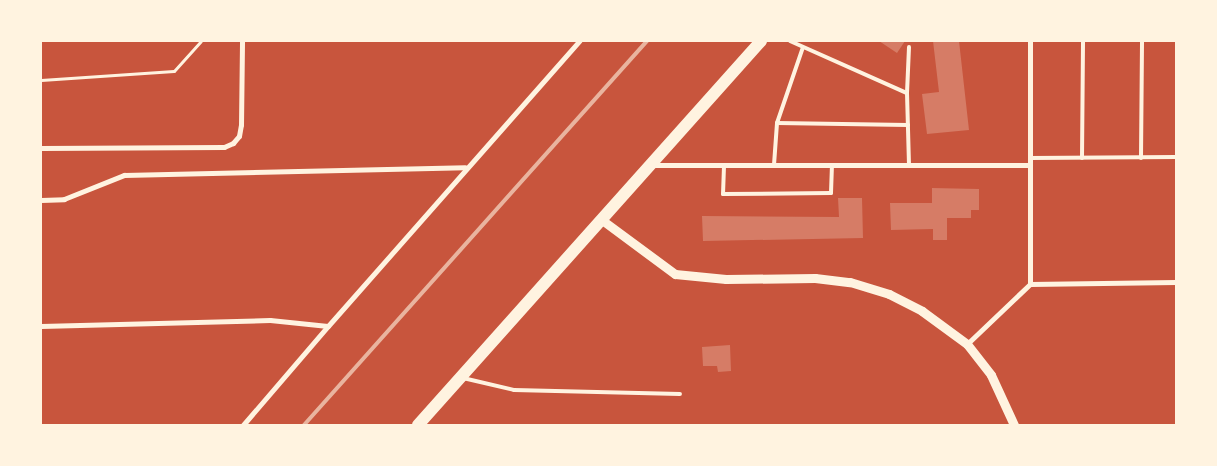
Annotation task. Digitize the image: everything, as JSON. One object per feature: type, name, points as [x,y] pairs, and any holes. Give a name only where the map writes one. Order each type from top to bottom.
[{"type":"main road","points":[[418,425],[761,41]]},
{"type":"street","points":[[41,148],[224,147],[233,143],[239,136],[241,125],[242,41]]},
{"type":"street","points":[[243,425],[466,167],[579,41]]},
{"type":"street","points":[[1030,41],[1030,284]]},
{"type":"street","points":[[651,165],[1030,165]]},
{"type":"street","points":[[41,200],[64,199],[124,175],[466,167]]},
{"type":"street","points":[[602,220],[675,274],[693,278],[815,278],[850,282],[888,294],[922,311],[967,344],[991,375],[1014,425]]},
{"type":"street","points":[[967,344],[1030,284],[1176,282]]},
{"type":"street","points":[[41,326],[270,320],[328,326]]},
{"type":"lane","points":[[790,41],[907,93]]},
{"type":"lane","points":[[1082,158],[1083,41]]},
{"type":"lane","points":[[1141,158],[1142,41]]},
{"type":"lane","points":[[909,46],[907,93],[909,166]]},
{"type":"lane","points":[[774,166],[777,123],[803,47]]},
{"type":"lane","points":[[777,123],[908,125]]},
{"type":"lane","points":[[1030,158],[1176,157]]},
{"type":"lane","points":[[724,166],[723,194],[831,193],[832,166]]},
{"type":"lane","points":[[461,377],[514,390],[680,394]]},
{"type":"path","points":[[41,80],[174,71],[201,41]]},
{"type":"building","points":[[879,41],[905,41],[897,53]]},
{"type":"building","points":[[933,41],[959,41],[969,130],[927,134],[922,94],[939,92]]},
{"type":"building","points":[[932,188],[979,189],[979,210],[971,210],[971,218],[947,218],[947,240],[933,240],[933,229],[891,230],[890,203],[932,203]]},
{"type":"building","points":[[838,198],[862,198],[863,238],[703,241],[702,216],[839,217]]},
{"type":"building","points":[[730,345],[731,371],[718,372],[717,366],[703,366],[702,347]]},
{"type":"railway","points":[[304,425],[647,41]]}]
